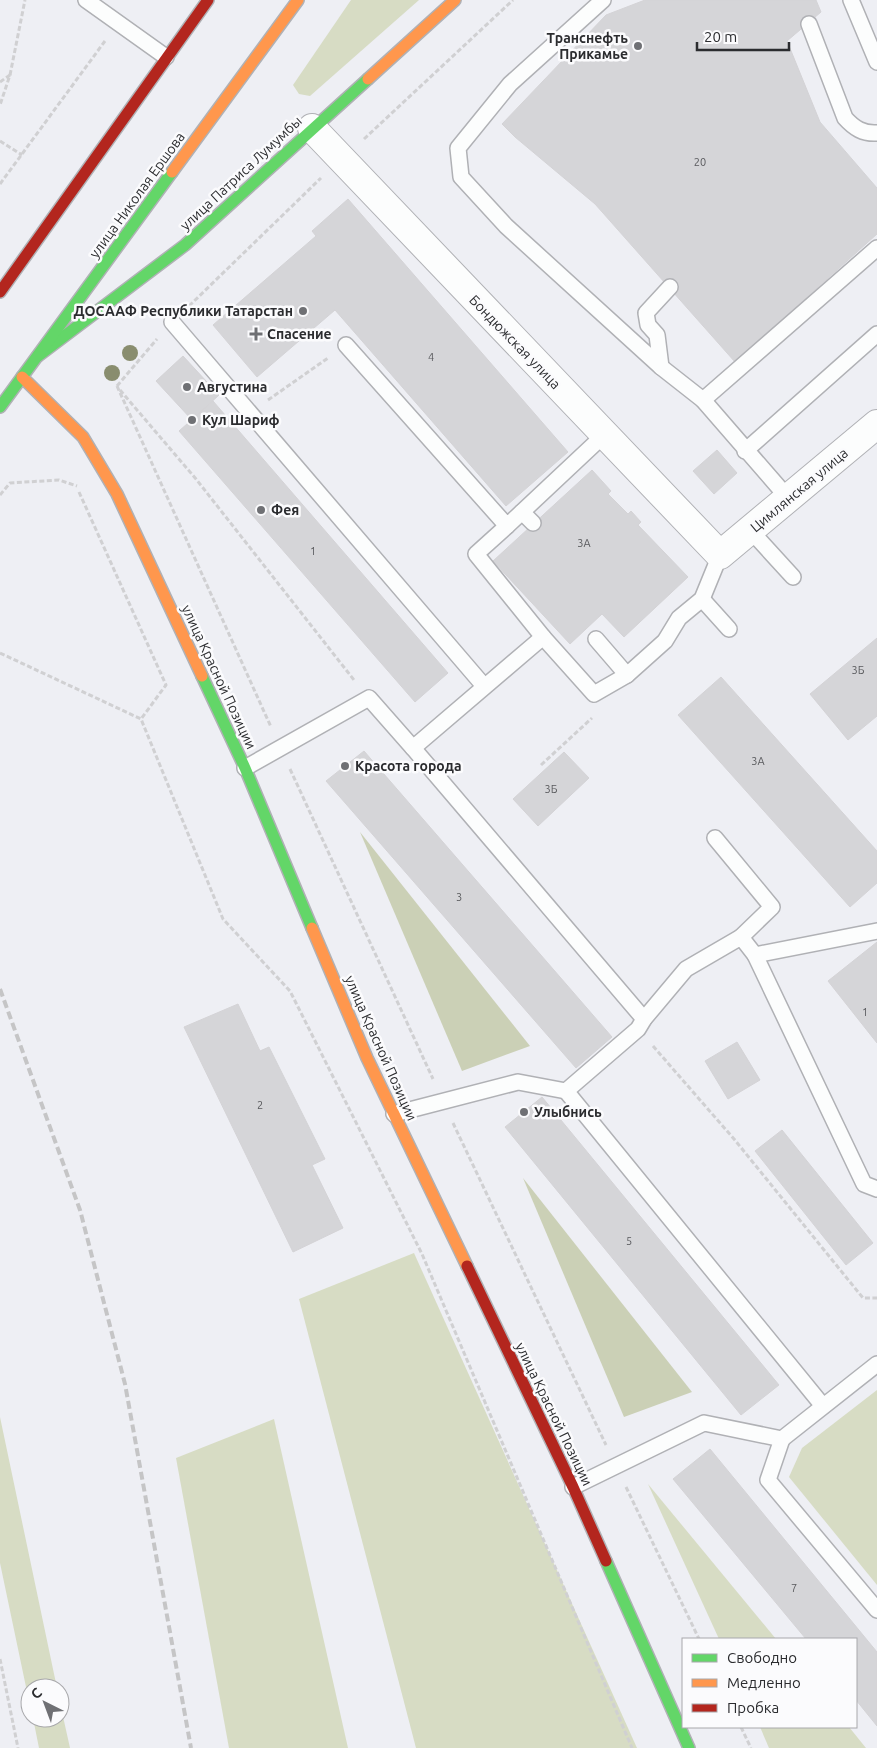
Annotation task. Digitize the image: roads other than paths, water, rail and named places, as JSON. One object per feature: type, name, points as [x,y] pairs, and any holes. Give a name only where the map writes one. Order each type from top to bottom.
[{"type":"street","points":[[0,292],[208,0]]},
{"type":"street","name":"улица Николая Ершова","points":[[0,407],[298,0]]},
{"type":"street","name":"улица Патриса Лумумбы","points":[[38,356],[185,245],[455,0]]},
{"type":"street","name":"Бондюжская улица","points":[[312,128],[720,555]]},
{"type":"street","name":"улица Красной Позиции","points":[[22,377],[83,437],[118,494],[245,768],[367,1058],[573,1487],[689,1748]]},
{"type":"street","name":"Цимлянская улица","points":[[720,555],[877,424]]},
{"type":"lane","points":[[86,0],[166,57]]},
{"type":"lane","points":[[603,0],[510,84],[458,148],[460,177],[506,226],[661,367],[703,400],[745,451],[788,498]]},
{"type":"lane","points":[[851,0],[877,62]]},
{"type":"lane","points":[[809,24],[845,118],[853,127],[867,134],[877,134]]},
{"type":"lane","points":[[703,400],[877,248]]},
{"type":"lane","points":[[661,367],[657,335],[648,325],[646,313],[670,287]]},
{"type":"lane","points":[[172,322],[484,686]]},
{"type":"lane","points":[[745,451],[877,334]]},
{"type":"lane","points":[[346,345],[507,526]]},
{"type":"lane","points":[[604,435],[476,554],[543,637],[594,694],[626,675],[666,641],[679,618],[702,598],[720,555]]},
{"type":"lane","points":[[522,512],[533,523]]},
{"type":"lane","points":[[751,531],[793,577]]},
{"type":"lane","points":[[702,598],[729,629]]},
{"type":"lane","points":[[413,748],[543,637]]},
{"type":"lane","points":[[596,639],[626,675]]},
{"type":"lane","points":[[245,768],[369,698],[413,748],[641,1024]]},
{"type":"lane","points":[[566,1091],[641,1024],[686,969],[741,937],[772,907],[715,838]]},
{"type":"lane","points":[[755,955],[877,931]]},
{"type":"lane","points":[[741,937],[755,955],[864,1184],[877,1189]]},
{"type":"lane","points":[[394,1114],[518,1082],[566,1091],[823,1406]]},
{"type":"lane","points":[[877,1364],[782,1438],[768,1480],[877,1610]]},
{"type":"lane","points":[[573,1487],[704,1423],[782,1438]]},
{"type":"railway","points":[[0,989],[80,1210],[125,1384],[191,1748]]},
{"type":"place","name":"Транснефть Прикамье","points":[[638,46]]},
{"type":"place","name":"ДОСААФ Республики Татарстан","points":[[303,311]]},
{"type":"place","name":"Спасение","points":[[256,334]]},
{"type":"place","name":"Августина","points":[[187,387]]},
{"type":"place","name":"Кул Шариф","points":[[192,420]]},
{"type":"place","name":"Фея","points":[[261,510]]},
{"type":"place","name":"Красота города","points":[[345,766]]},
{"type":"place","name":"Улыбнись","points":[[524,1112]]}]
